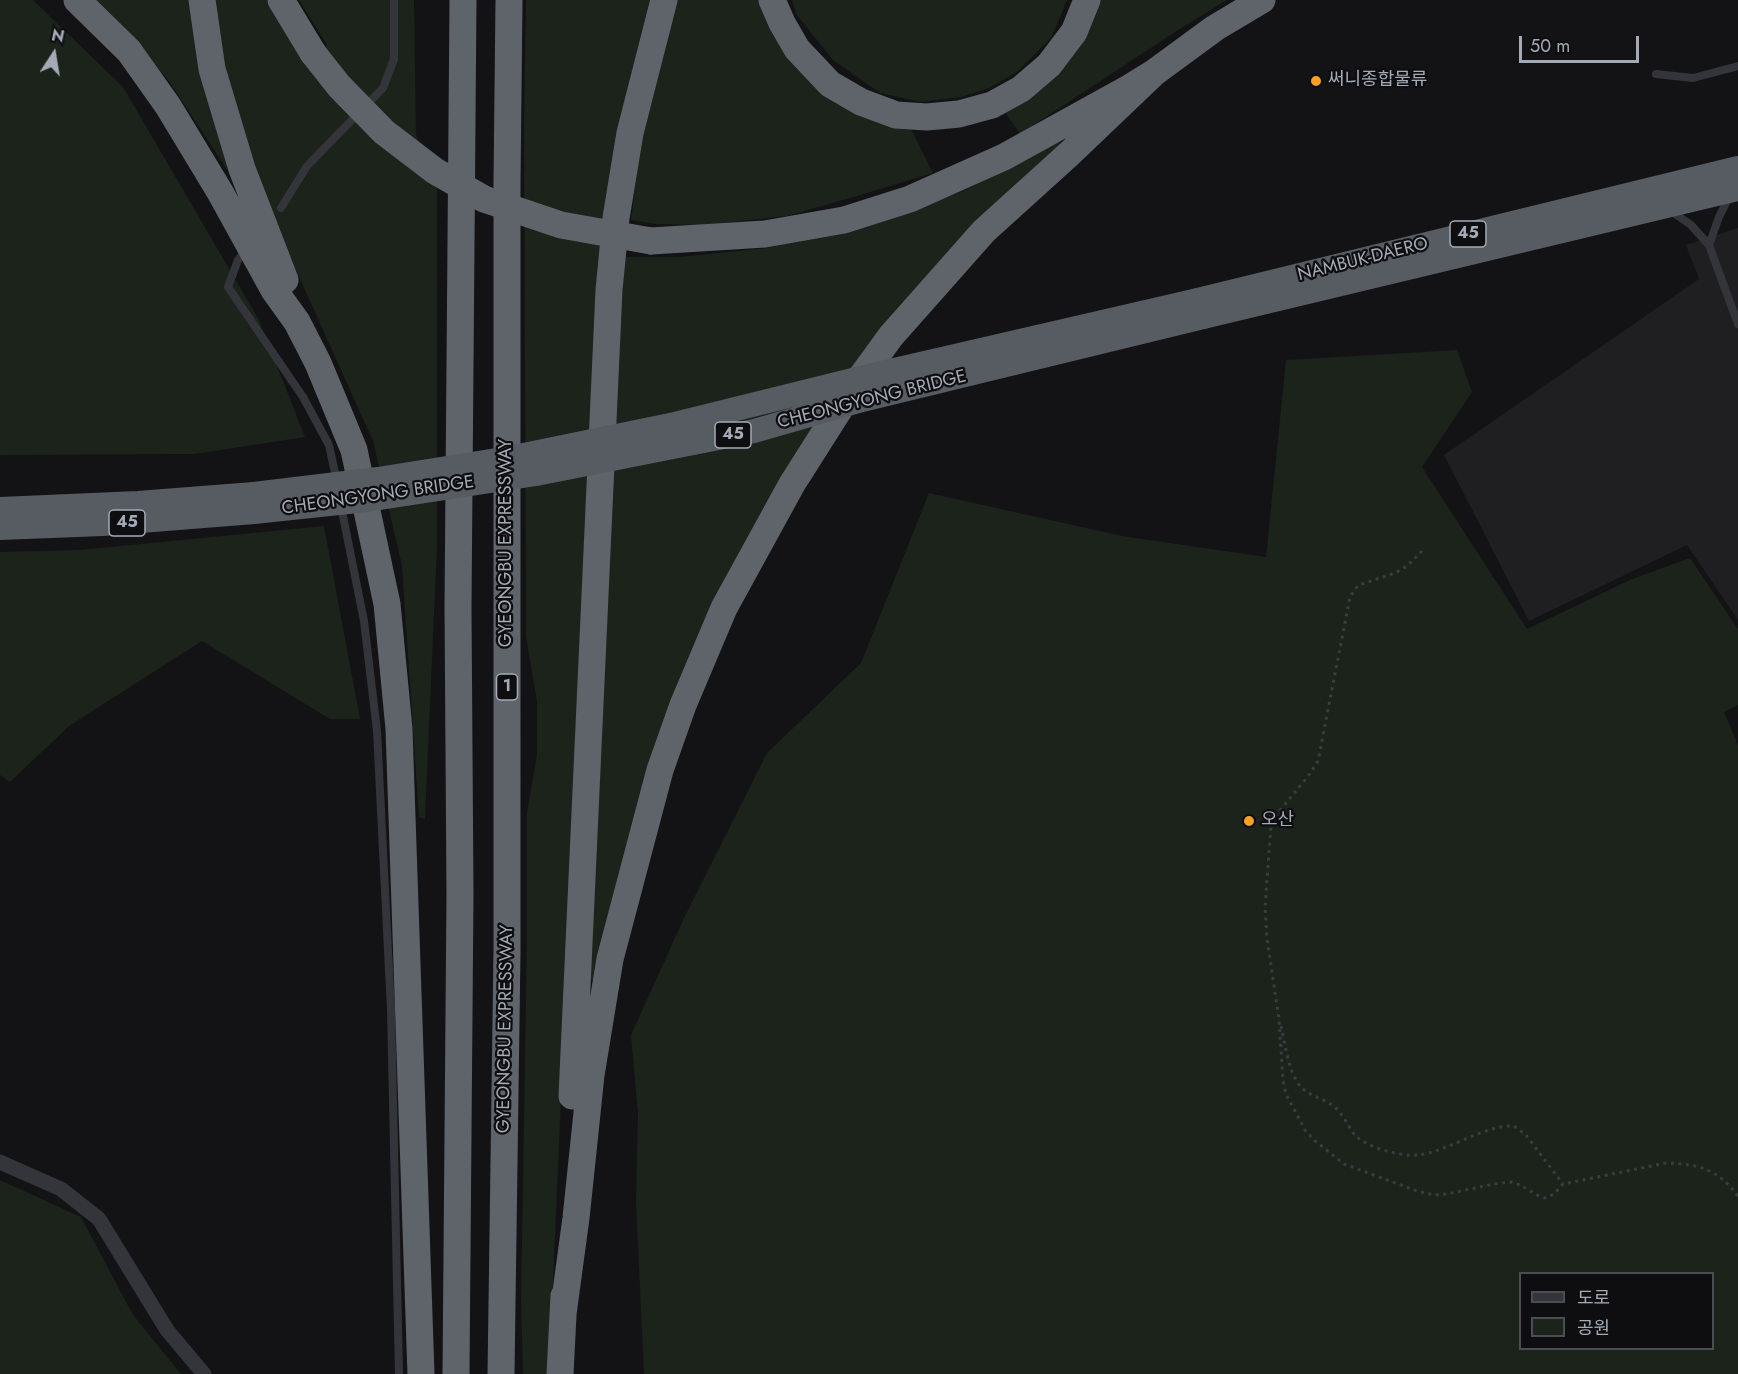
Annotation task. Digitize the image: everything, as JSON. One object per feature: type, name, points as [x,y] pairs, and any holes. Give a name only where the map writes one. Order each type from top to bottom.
[{"type":"highway","points":[[76,0],[129,51],[168,106],[220,192],[274,290],[297,322],[318,363],[354,450],[387,604],[399,729],[421,1374]]},
{"type":"highway","points":[[202,0],[212,69],[242,169],[284,277],[297,322]]},
{"type":"highway","points":[[281,0],[313,53],[339,86],[384,132],[435,171],[484,199],[561,225],[651,241],[765,234],[844,220],[910,199],[1004,157],[1155,72],[1215,28],[1263,0]]},
{"type":"highway","points":[[456,1374],[460,895],[458,595],[463,0]]},
{"type":"highway","name":"GYEONGBU EXPRESSWAY","points":[[501,1374],[507,951],[509,0]]},
{"type":"highway","points":[[560,1374],[609,290],[616,218],[630,133],[664,0]]},
{"type":"highway","points":[[772,0],[797,49],[830,84],[861,102],[896,115],[927,117],[959,114],[992,105],[1021,90],[1049,65],[1074,32],[1087,0]]},
{"type":"highway","points":[[563,1314],[591,1075],[610,959],[660,770],[683,705],[724,608],[792,484],[851,391],[891,336],[984,231],[1155,72]]},
{"type":"highway","name":"NAMBUK-DAERO","points":[[1201,309],[1665,207],[1736,183]]},
{"type":"highway","name":"NAMBUK-DAERO","points":[[1201,309],[1736,183]]},
{"type":"highway","name":"CHEONGYONG BRIDGE","points":[[254,503],[367,500],[525,476],[754,431],[1201,309]]},
{"type":"highway","name":"45","points":[[0,508],[138,503],[254,503]]},
{"type":"highway","name":"45","points":[[0,528],[103,524],[254,503]]},
{"type":"street","points":[[0,1162],[61,1189],[99,1219],[167,1330],[204,1374]]},
{"type":"lane","points":[[280,208],[307,166],[383,88],[394,59],[393,0]]},
{"type":"lane","points":[[1656,74],[1693,78],[1738,66]]},
{"type":"lane","points":[[1709,245],[1719,217],[1736,183]]},
{"type":"lane","points":[[1665,207],[1691,225],[1709,245],[1738,324]]},
{"type":"lane","points":[[243,254],[238,260],[228,287],[303,397],[329,445],[364,621],[377,731],[392,1010],[399,1374]]},
{"type":"path","points":[[1422,550],[1407,566],[1395,573],[1359,585],[1350,597],[1318,760],[1309,775],[1277,814],[1271,826],[1265,922],[1279,1019],[1286,1094],[1305,1130],[1332,1156],[1344,1164],[1434,1195],[1511,1182],[1545,1198],[1554,1194],[1563,1184],[1649,1166],[1680,1163],[1713,1172],[1721,1177],[1738,1196]]},
{"type":"path","points":[[1279,1019],[1292,1070],[1299,1086],[1306,1092],[1333,1105],[1355,1136],[1363,1142],[1395,1153],[1419,1155],[1436,1151],[1498,1127],[1514,1126],[1526,1135],[1563,1184]]},
{"type":"shaded area","points":[[1738,228],[1738,620],[1687,545],[1529,621],[1444,455],[1699,279],[1686,245]]},
{"type":"green space","points":[[0,0],[33,0],[123,87],[259,320],[305,437],[195,454],[0,455]]},
{"type":"green space","points":[[95,0],[192,0],[230,174],[169,81]]},
{"type":"green space","points":[[213,0],[269,0],[304,57],[327,45],[299,0],[414,0],[416,134],[437,189],[437,546],[425,819],[419,817],[402,566],[373,441],[278,230],[256,175],[227,85]]},
{"type":"green space","points":[[526,0],[653,0],[639,58],[578,708],[549,1374],[523,1374],[521,1301],[527,813],[537,755],[537,701],[526,636],[524,118]]},
{"type":"green space","points":[[676,0],[766,0],[805,71],[908,123],[933,173],[787,216],[703,225],[656,224],[631,220],[642,132]]},
{"type":"green space","points":[[792,0],[1067,0],[1051,38],[1017,72],[989,88],[961,97],[921,102],[880,93],[833,60],[796,14]]},
{"type":"green space","points":[[1096,0],[1227,0],[1020,134],[1002,108]]},
{"type":"green space","points":[[1058,142],[1065,143],[970,236],[756,531],[595,978],[591,981],[588,975],[618,343],[625,257],[681,257],[767,248],[863,225],[961,192]]},
{"type":"green space","points":[[1457,350],[1472,392],[1422,467],[1527,629],[1632,579],[1690,558],[1738,629],[1738,705],[1724,712],[1738,745],[1738,1374],[644,1374],[636,1203],[638,1114],[631,1035],[684,918],[767,753],[861,663],[929,493],[1122,536],[1266,557],[1286,360]]},
{"type":"green space","points":[[324,526],[360,719],[330,719],[202,641],[69,726],[10,782],[0,775],[0,552],[80,550]]},
{"type":"green space","points":[[0,1180],[81,1217],[133,1315],[181,1374],[0,1374]]},
{"type":"place","name":"써니종합물류","points":[[1316,81]]},
{"type":"place","name":"오산","points":[[1249,821]]}]
